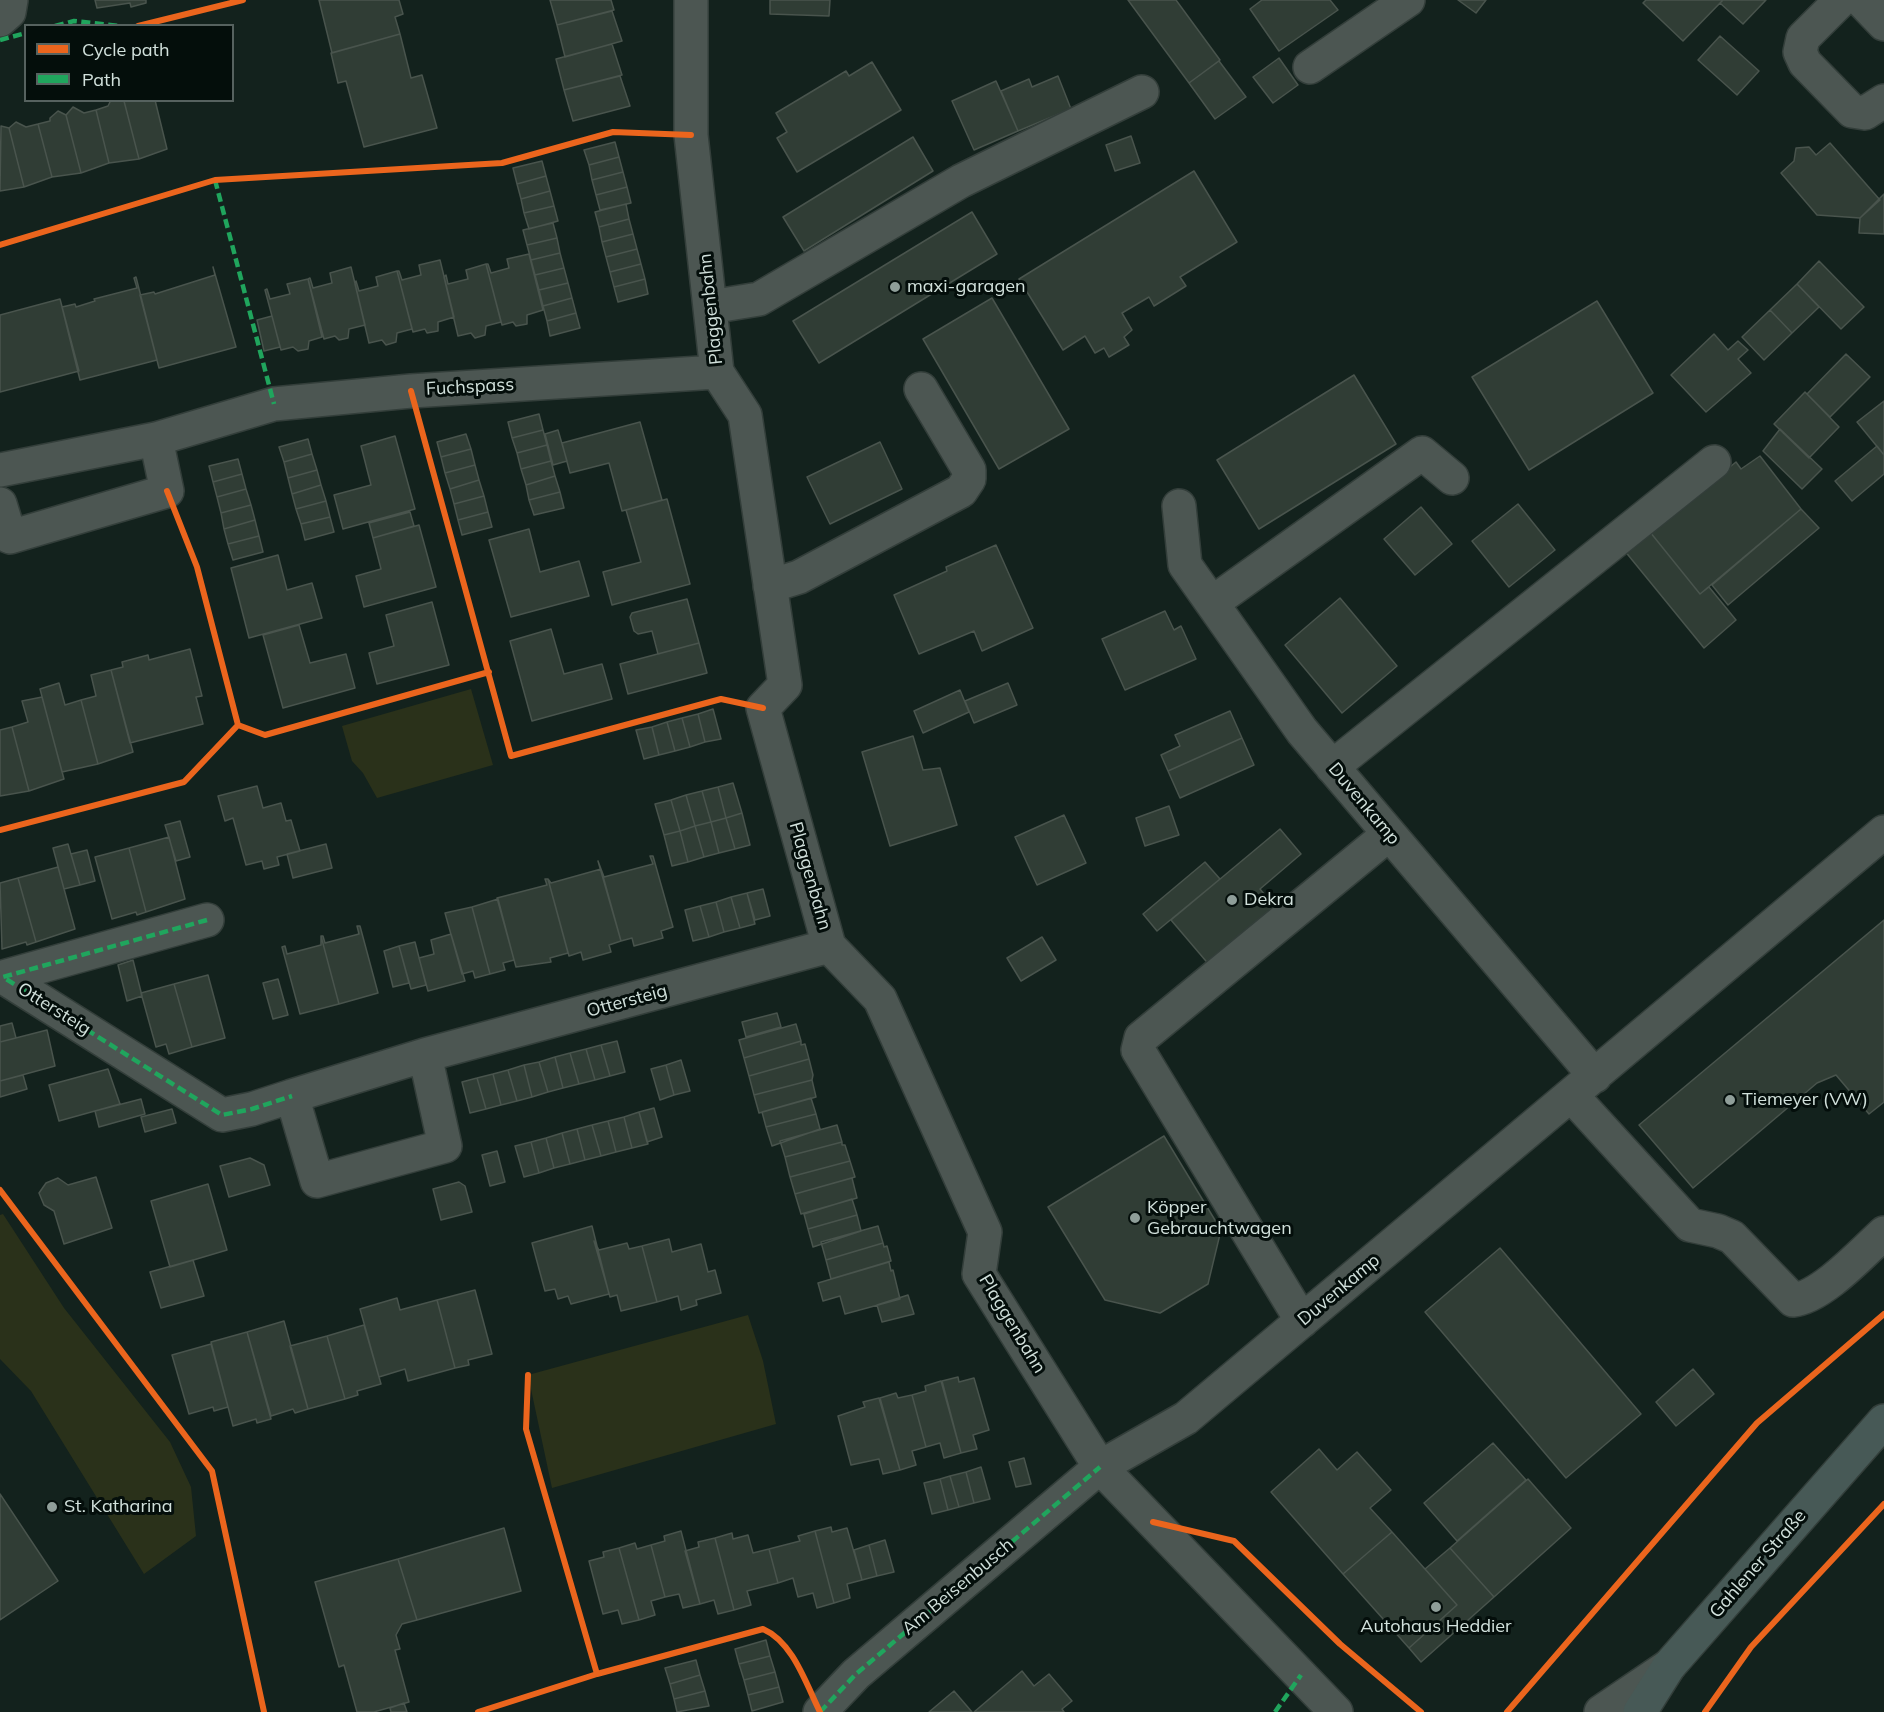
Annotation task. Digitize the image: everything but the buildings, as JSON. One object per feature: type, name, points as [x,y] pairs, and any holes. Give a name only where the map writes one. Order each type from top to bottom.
[{"type":"main road","name":"Gahlener Straße","points":[[1640,1712],[1669,1666],[1884,1421]]},
{"type":"street","points":[[0,20],[9,12],[11,0]]},
{"type":"street","name":"Plaggenbahn","points":[[691,0],[691,135],[717,372],[745,415],[785,685],[763,708],[829,946],[880,999],[985,1232],[979,1274],[1100,1467],[1336,1712]]},
{"type":"street","points":[[1310,67],[1408,0]]},
{"type":"street","points":[[1840,0],[1803,38],[1800,52],[1805,63],[1852,111],[1865,113],[1884,101]]},
{"type":"street","points":[[1861,0],[1884,24]]},
{"type":"street","points":[[710,307],[759,299],[961,181],[1142,92]]},
{"type":"street","name":"Fuchspass","points":[[0,470],[156,439],[274,404],[411,391],[717,372]]},
{"type":"street","points":[[770,586],[799,577],[961,491],[969,479],[969,470],[921,389]]},
{"type":"street","points":[[0,504],[10,537],[167,491],[156,439]]},
{"type":"street","points":[[1212,603],[1422,453],[1452,478]]},
{"type":"street","points":[[1332,767],[1714,462]]},
{"type":"street","name":"Duvenkamp","points":[[1179,506],[1185,565],[1302,731],[1389,834],[1584,1086]]},
{"type":"street","name":"Duvenkamp","points":[[1100,1467],[1186,1418],[1884,832]]},
{"type":"street","points":[[1302,1321],[1138,1050],[1141,1038],[1389,834]]},
{"type":"street","name":"Ottersteig","points":[[207,920],[3,976],[222,1115],[252,1109],[425,1055],[829,946]]},
{"type":"street","points":[[292,1096],[317,1181],[445,1146],[425,1055]]},
{"type":"street","points":[[1584,1086],[1690,1225],[1718,1231],[1732,1237],[1793,1300],[1803,1299],[1817,1291],[1884,1233]]},
{"type":"street","name":"Am Beisenbusch","points":[[820,1712],[856,1674],[1100,1467]]},
{"type":"street","points":[[1601,1712],[1669,1666]]},
{"type":"green space","points":[[471,689],[493,765],[377,798],[363,773],[352,761],[342,726]]},
{"type":"green space","points":[[3,1214],[64,1308],[170,1442],[191,1487],[196,1536],[144,1574],[31,1391],[0,1359],[0,1215]]},
{"type":"green space","points":[[748,1315],[763,1361],[776,1424],[552,1488],[528,1375]]},
{"type":"marked path","points":[[63,24],[74,21],[101,24]]},
{"type":"marked path","points":[[0,40],[24,34]]},
{"type":"marked path","points":[[215,180],[274,404]]},
{"type":"marked path","points":[[207,920],[3,977],[222,1115],[252,1109],[292,1096]]},
{"type":"marked path","points":[[820,1712],[856,1674],[1100,1467]]},
{"type":"marked path","points":[[1275,1712],[1301,1675]]},
{"type":"cycle path","points":[[146,24],[243,0]]},
{"type":"cycle path","points":[[0,245],[215,180],[502,163],[613,132],[691,135]]},
{"type":"cycle path","points":[[411,391],[511,756],[721,699],[763,708]]},
{"type":"cycle path","points":[[0,830],[184,782],[238,725],[197,567],[167,491]]},
{"type":"cycle path","points":[[238,725],[265,735],[489,672]]},
{"type":"cycle path","points":[[0,1190],[212,1471],[264,1712]]},
{"type":"cycle path","points":[[1507,1712],[1757,1423],[1884,1314]]},
{"type":"cycle path","points":[[528,1375],[526,1429],[597,1674]]},
{"type":"cycle path","points":[[1705,1712],[1751,1647],[1884,1504]]},
{"type":"cycle path","points":[[1153,1522],[1234,1541],[1340,1644],[1421,1712]]},
{"type":"cycle path","points":[[478,1712],[597,1674],[763,1629],[773,1635],[791,1654],[820,1712]]},
{"type":"place","name":"maxi-garagen","points":[[895,287]]},
{"type":"place","name":"Dekra","points":[[1232,900]]},
{"type":"place","name":"Tiemeyer (VW)","points":[[1730,1100]]},
{"type":"place","name":"Köpper Gebrauchtwagen","points":[[1135,1218]]},
{"type":"place","name":"St. Katharina","points":[[52,1507]]},
{"type":"place","name":"Autohaus Heddier","points":[[1436,1607]]}]
